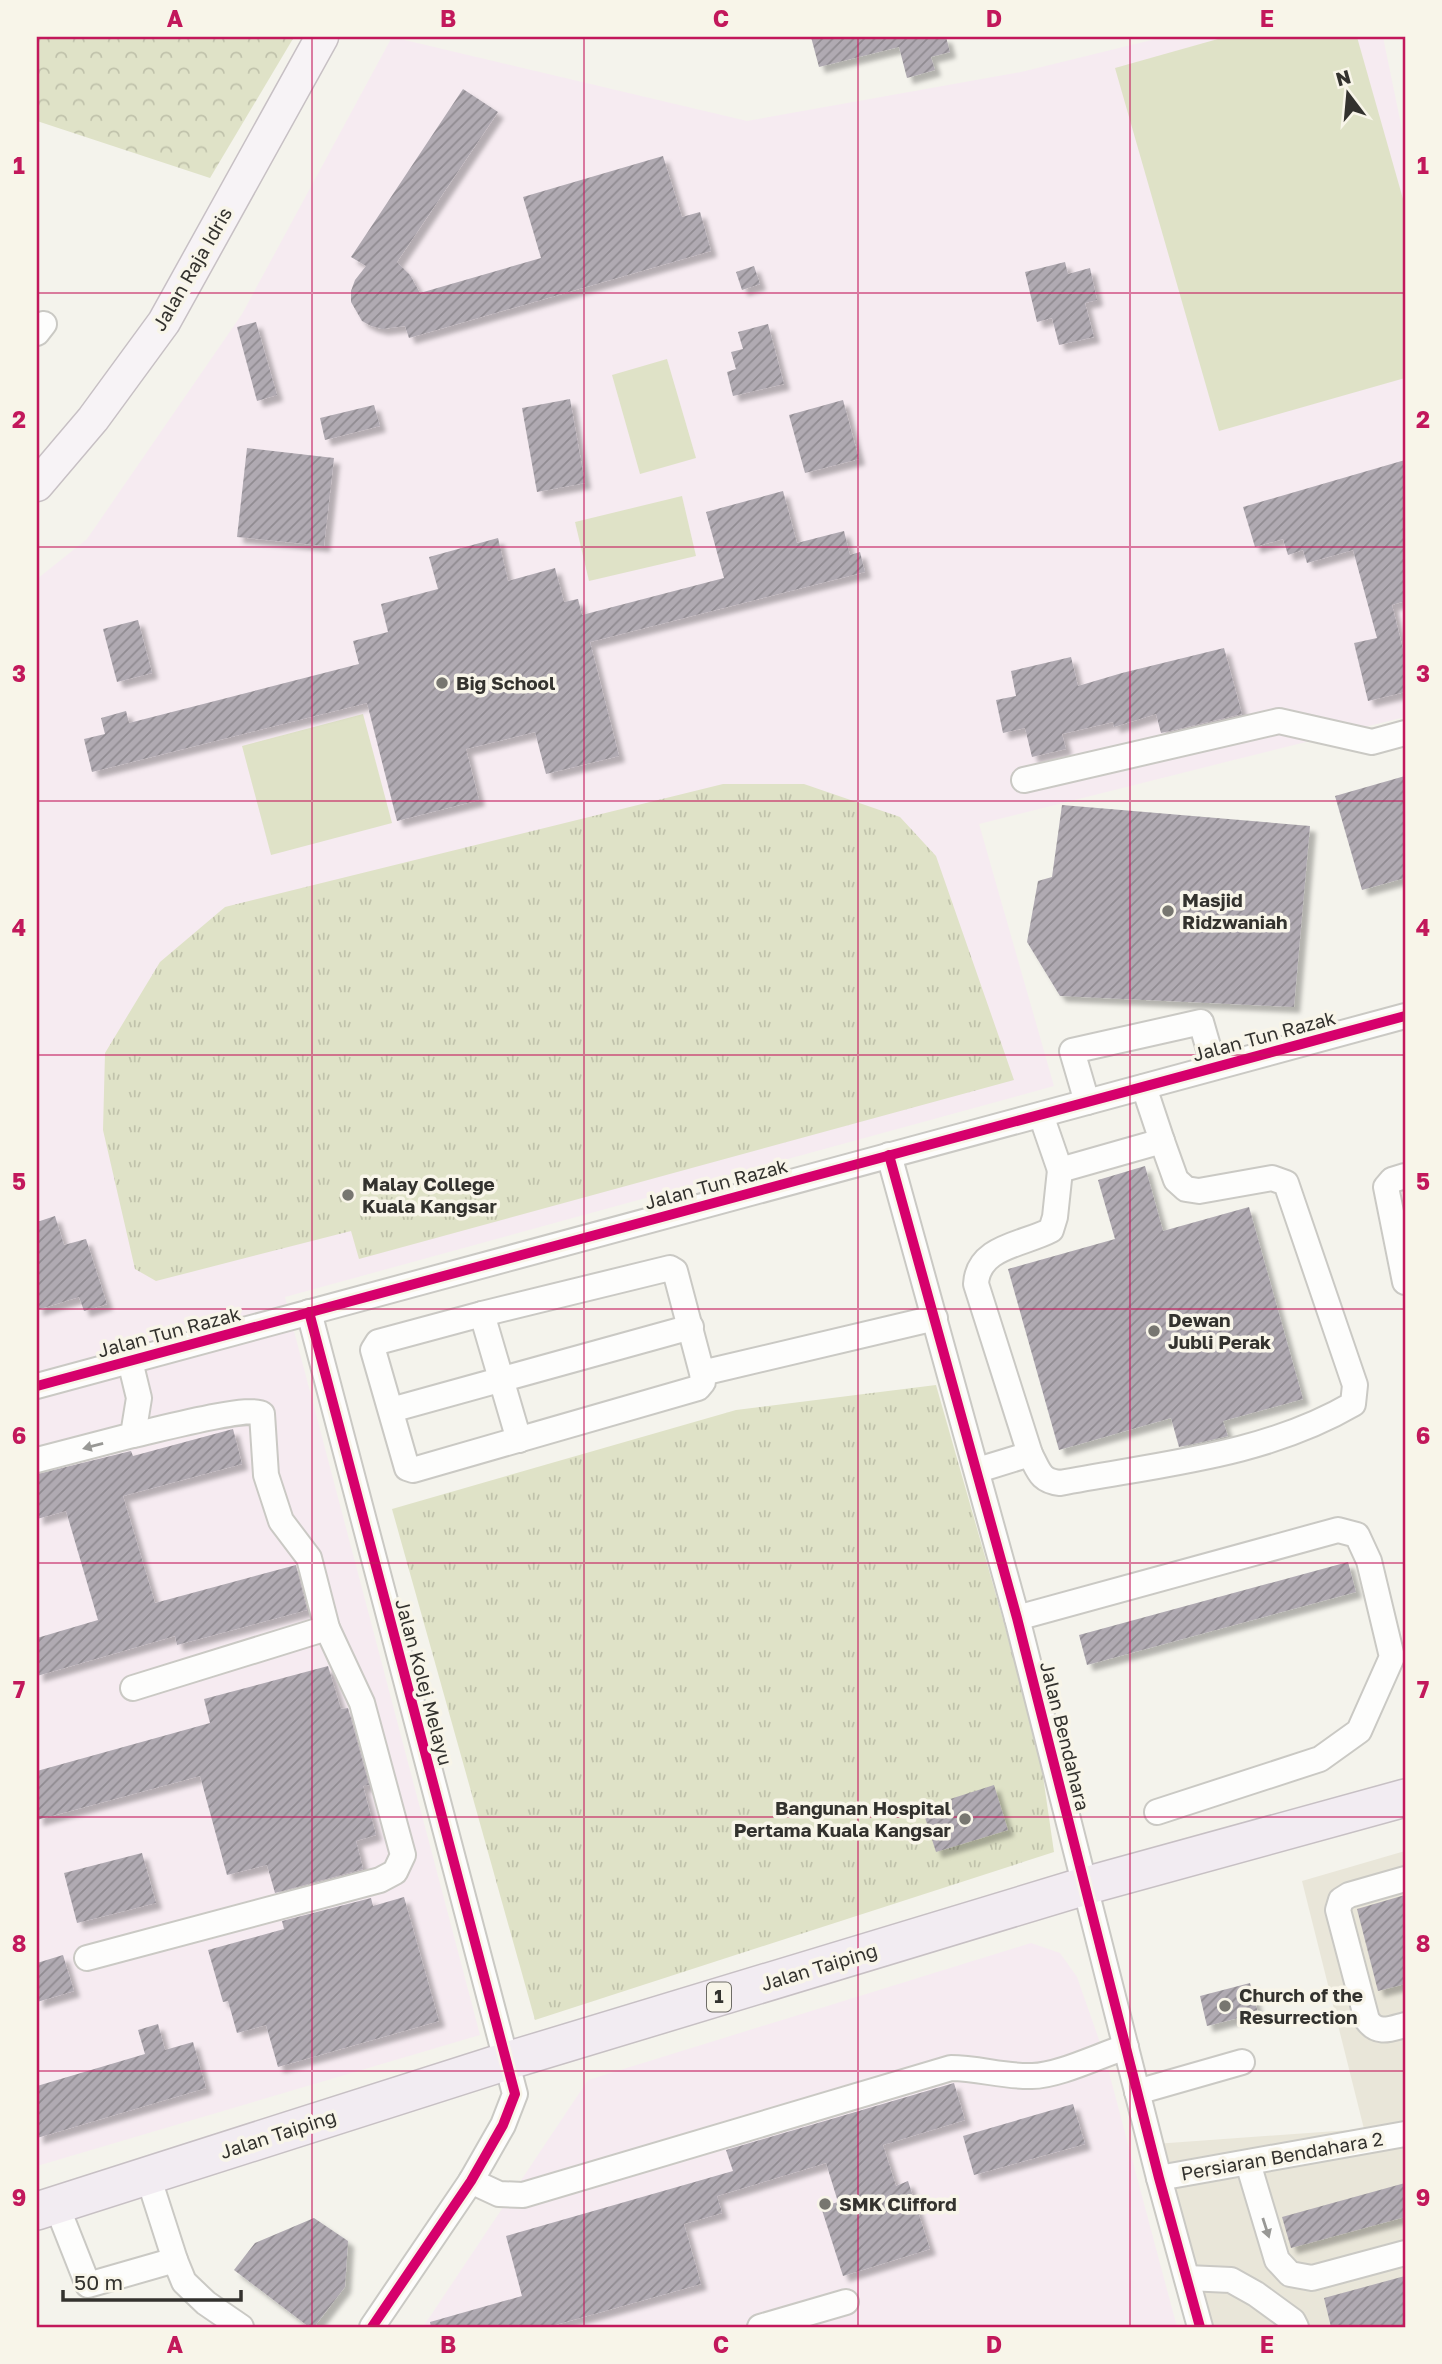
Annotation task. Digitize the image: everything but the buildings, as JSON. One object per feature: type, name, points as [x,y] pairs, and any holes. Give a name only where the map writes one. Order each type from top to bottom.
[{"type":"highway","name":"Jalan Taiping","points":[[46,2208],[507,2061],[1085,1886],[1405,1798]]},
{"type":"main road","name":"Jalan Raja Idris","points":[[37,485],[93,419],[164,322],[322,37]]},
{"type":"street","points":[[1024,780],[1279,721],[1372,742],[1405,733]]},
{"type":"street","name":"Jalan Tun Razak","points":[[37,1386],[1405,1016]]},
{"type":"street","points":[[1087,1102],[1072,1051],[1201,1022],[1214,1068]]},
{"type":"street","points":[[1041,1115],[1060,1170],[1051,1230],[998,1250],[982,1264],[976,1273],[975,1284],[1030,1454],[1040,1475],[1048,1482],[1060,1483],[1250,1447],[1327,1419],[1353,1404],[1355,1385],[1286,1183],[1272,1178],[1199,1191],[1186,1189],[1176,1180],[1144,1087]]},
{"type":"street","points":[[1060,1170],[1162,1141]]},
{"type":"street","name":"Jalan Bendahara","points":[[889,1155],[978,1469],[1159,2178],[1200,2327]]},
{"type":"street","points":[[1405,1176],[1392,1180],[1386,1186],[1405,1282]]},
{"type":"street","points":[[670,1268],[675,1271],[691,1327],[702,1373],[703,1382],[698,1388],[410,1470],[407,1468],[373,1350],[378,1342],[670,1268]]},
{"type":"street","name":"Jalan Kolej Melayu","points":[[309,1312],[515,2094],[503,2125],[471,2181],[372,2327]]},
{"type":"street","points":[[482,1314],[519,1440]]},
{"type":"street","points":[[702,1373],[935,1318]]},
{"type":"street","points":[[391,1410],[691,1327]]},
{"type":"street","points":[[130,1361],[139,1398],[133,1435]]},
{"type":"street","points":[[37,1460],[133,1435],[224,1415],[259,1411],[266,1475],[281,1521],[309,1558],[327,1628],[362,1703],[403,1855],[395,1872],[380,1880],[87,1958]]},
{"type":"street","points":[[978,1469],[1030,1454]]},
{"type":"street","points":[[1017,1618],[1338,1530],[1357,1535],[1370,1561],[1399,1659],[1359,1731],[1320,1759],[1157,1811]]},
{"type":"street","points":[[134,1688],[327,1628]]},
{"type":"street","points":[[1405,1879],[1349,1895],[1341,1900],[1338,1910],[1367,2020],[1372,2026],[1383,2031],[1405,2025]]},
{"type":"street","points":[[471,2181],[499,2194],[523,2195],[951,2068],[1032,2076],[1049,2073],[1126,2047]]},
{"type":"street","points":[[1138,2092],[1242,2062]]},
{"type":"street","name":"Persiaran Bendahara 2","points":[[1159,2178],[1405,2134]]},
{"type":"street","points":[[1248,2163],[1277,2260],[1290,2274],[1312,2278],[1405,2253]]},
{"type":"street","points":[[148,2175],[184,2282],[206,2303],[241,2327]]},
{"type":"street","points":[[46,2208],[88,2285],[175,2260]]},
{"type":"street","points":[[1187,2278],[1231,2280],[1293,2321],[1296,2327]]},
{"type":"street","points":[[760,2327],[846,2302]]},
{"type":"shaded area","name":"Malay College Kuala Kangsar","points":[[392,37],[747,121],[1021,72],[1164,37],[1383,37],[1405,144],[1405,717],[979,824],[1054,1086],[285,1297],[480,2035],[37,2166],[37,579],[87,539],[242,314]]},
{"type":"shaded area","points":[[1405,1851],[1405,2327],[1189,2327],[1141,2145],[1364,2129],[1302,1881]]},
{"type":"shaded area","name":"SMK Clifford","points":[[1031,1943],[1060,1953],[1077,1977],[1104,2054],[1177,2327],[423,2327],[588,2080]]},
{"type":"green space","points":[[37,37],[294,37],[210,178],[37,121]]},
{"type":"green space","points":[[1225,37],[1357,37],[1405,206],[1405,378],[1219,431],[1115,68]]},
{"type":"green space","points":[[667,359],[696,458],[640,474],[612,375]]},
{"type":"green space","points":[[682,496],[696,556],[589,581],[575,522]]},
{"type":"green space","points":[[363,714],[392,823],[271,855],[242,746]]},
{"type":"green space","points":[[723,784],[804,784],[900,817],[936,856],[1014,1080],[359,1259],[351,1231],[156,1281],[135,1269],[103,1130],[105,1053],[160,962],[225,907]]},
{"type":"green space","points":[[936,1385],[1038,1742],[1054,1852],[535,2020],[392,1509],[736,1410]]},
{"type":"cycle path","points":[[37,1386],[1405,1016]]},
{"type":"cycle path","points":[[889,1155],[1017,1618],[1159,2178],[1200,2327]]},
{"type":"cycle path","points":[[309,1312],[515,2094],[503,2125],[471,2181],[372,2327]]},
{"type":"place","name":"Big School","points":[[442,683]]},
{"type":"place","name":"Masjid Ridzwaniah","points":[[1168,911]]},
{"type":"place","name":"Malay College Kuala Kangsar","points":[[348,1195]]},
{"type":"place","name":"Dewan Jubli Perak","points":[[1154,1331]]},
{"type":"place","name":"Bangunan Hospital Pertama Kuala Kangsar","points":[[965,1819]]},
{"type":"place","name":"Church of the Resurrection","points":[[1225,2006]]},
{"type":"place","name":"SMK Clifford","points":[[825,2204]]}]
